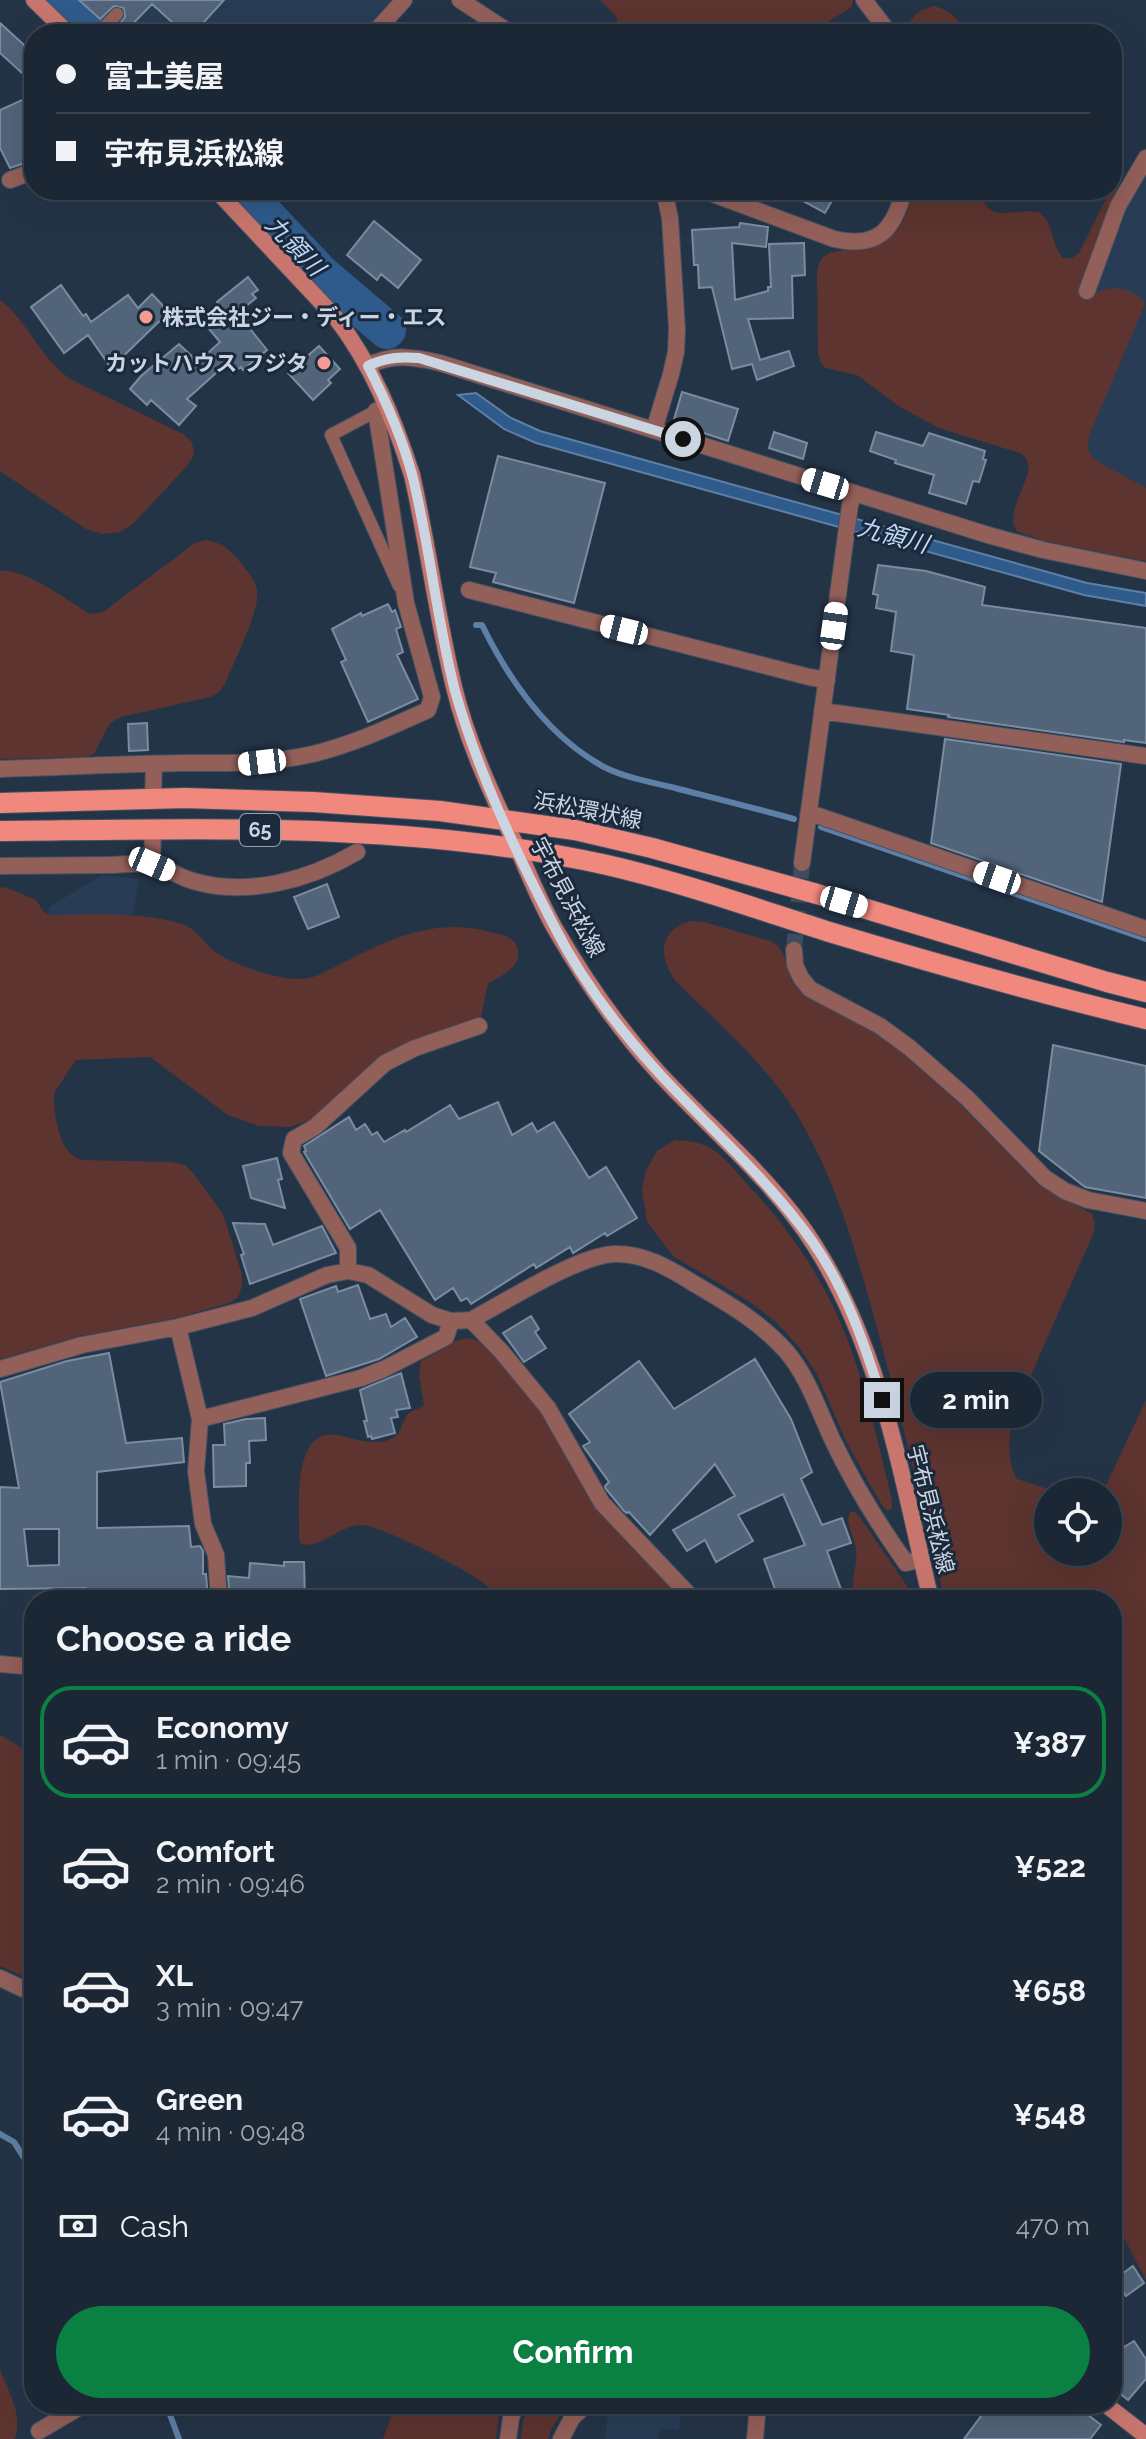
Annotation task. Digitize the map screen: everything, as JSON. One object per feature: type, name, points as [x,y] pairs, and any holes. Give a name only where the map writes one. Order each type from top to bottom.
[{"type":"main road","points":[[34,0],[59,24]]},
{"type":"main road","name":"宇布見浜松線","points":[[225,200],[336,318],[368,366],[381,408],[412,475],[455,688],[472,746],[555,929],[603,1004],[658,1073],[779,1198],[814,1243],[842,1293],[865,1346],[882,1400],[929,1590]]},
{"type":"main road","name":"浜松環状線","points":[[0,803],[201,798],[376,806],[503,818],[613,837],[1146,992]]},
{"type":"main road","name":"65","points":[[0,831],[153,829],[349,832],[456,842],[573,858],[645,875],[874,945],[1146,1019]]},
{"type":"main road","points":[[1118,2414],[1146,2436]]},
{"type":"street","points":[[382,24],[404,0]]},
{"type":"street","points":[[460,0],[497,24]]},
{"type":"street","points":[[864,0],[882,24]]},
{"type":"street","points":[[1122,199],[1146,158]]},
{"type":"street","points":[[10,180],[24,175]]},
{"type":"street","points":[[654,430],[676,352],[670,218],[666,200]]},
{"type":"street","points":[[729,200],[852,243],[870,240],[885,232],[896,218],[901,200]]},
{"type":"street","points":[[1087,291],[1122,200]]},
{"type":"street","points":[[368,366],[382,359],[419,358],[1043,550],[1146,571]]},
{"type":"street","points":[[0,769],[245,764],[313,754],[380,733],[428,710],[432,697],[406,603],[381,408]]},
{"type":"street","points":[[802,863],[854,493]]},
{"type":"street","points":[[469,590],[827,680]]},
{"type":"street","points":[[822,711],[1146,756]]},
{"type":"street","points":[[153,799],[154,764]]},
{"type":"street","points":[[808,815],[819,816],[1146,929]]},
{"type":"street","points":[[152,864],[153,829]]},
{"type":"street","points":[[0,866],[152,864],[192,881],[217,887],[243,888],[294,878],[357,852]]},
{"type":"street","points":[[794,950],[795,965],[810,989],[880,1026],[910,1048],[967,1098],[1045,1178],[1065,1191],[1088,1200],[1146,1211]]},
{"type":"street","points":[[348,1271],[348,1248],[291,1153],[294,1139],[315,1127],[385,1063],[415,1048],[479,1026]]},
{"type":"street","points":[[0,1369],[82,1345],[178,1327],[252,1308],[327,1275],[348,1271],[368,1275],[432,1315],[451,1321],[471,1320],[586,1260],[613,1254],[641,1256],[667,1267],[743,1312],[788,1354],[806,1380],[834,1444],[878,1522],[906,1563],[921,1559]]},
{"type":"street","points":[[471,1320],[548,1408],[602,1503],[685,1590]]},
{"type":"street","points":[[200,1419],[361,1378],[446,1337],[451,1321]]},
{"type":"street","points":[[178,1327],[200,1419],[196,1471],[203,1524],[216,1555],[218,1590]]},
{"type":"street","points":[[0,1664],[24,1666]]},
{"type":"street","points":[[0,1978],[24,1989]]},
{"type":"street","points":[[39,2431],[68,2414]]},
{"type":"street","points":[[508,2439],[512,2414]]},
{"type":"street","points":[[561,2439],[576,2414]]},
{"type":"street","points":[[755,2439],[757,2414]]},
{"type":"lane","points":[[108,24],[117,14]]},
{"type":"lane","points":[[381,408],[331,435],[406,603]]},
{"type":"shaded area","points":[[75,0],[395,0],[373,24],[99,24]]},
{"type":"shaded area","points":[[600,0],[853,0],[852,7],[824,24],[617,24],[617,17]]},
{"type":"shaded area","points":[[934,6],[945,10],[960,24],[910,24],[923,10]]},
{"type":"shaded area","points":[[1146,173],[1146,561],[1025,536],[1017,531],[1012,522],[1113,241],[1125,210]]},
{"type":"shaded area","points":[[909,200],[984,200],[995,212],[1039,212],[1047,222],[1063,258],[1072,258],[1079,253],[1106,200],[1115,200],[1080,295],[1084,298],[1103,290],[1120,289],[1138,296],[1145,304],[1089,436],[1088,446],[1095,460],[1146,488],[1146,561],[1045,541],[1017,531],[1015,509],[1028,468],[1027,460],[1020,453],[939,428],[900,407],[857,375],[825,368],[818,353],[817,274],[820,261],[826,255],[870,246],[894,234],[905,217]]},
{"type":"shaded area","points":[[0,300],[51,361],[72,380],[183,434],[192,442],[194,455],[187,466],[133,524],[120,532],[103,534],[86,529],[0,471]]},
{"type":"shaded area","points":[[206,540],[222,545],[233,554],[250,575],[257,590],[251,623],[225,684],[218,693],[121,717],[110,723],[94,754],[86,757],[0,759],[0,571],[10,571],[34,580],[90,614],[103,612],[195,543]]},
{"type":"shaded area","points":[[102,875],[139,879],[133,915],[49,915],[49,907]]},
{"type":"shaded area","points":[[5,887],[36,900],[49,915],[133,915],[182,924],[231,961],[291,979],[318,975],[379,945],[414,932],[451,927],[503,935],[514,942],[518,957],[509,971],[488,984],[481,1017],[474,1023],[414,1044],[316,1118],[289,1127],[259,1126],[228,1115],[150,1057],[76,1060],[54,1093],[56,1122],[67,1149],[81,1160],[185,1165],[223,1214],[242,1275],[242,1286],[238,1297],[229,1303],[176,1318],[80,1336],[0,1359],[0,888]]},
{"type":"shaded area","points":[[691,921],[704,922],[777,945],[783,953],[792,981],[804,995],[895,1047],[960,1104],[1039,1185],[1092,1214],[1094,1232],[1015,1411],[1010,1454],[1017,1479],[1034,1485],[1034,1566],[1122,1566],[1122,1478],[1110,1478],[1146,1400],[1146,2280],[1122,2231],[1122,1590],[943,1590],[862,1273],[836,1197],[803,1125],[776,1085],[669,971],[664,953],[667,937],[673,930]]},
{"type":"shaded area","points":[[675,1140],[700,1144],[718,1153],[781,1223],[810,1264],[843,1329],[864,1388],[892,1500],[892,1508],[888,1511],[845,1439],[817,1374],[798,1346],[776,1322],[750,1302],[673,1256],[647,1222],[642,1190],[646,1171],[657,1151]]},
{"type":"shaded area","points":[[467,1338],[485,1343],[535,1401],[557,1434],[590,1498],[676,1590],[491,1590],[477,1578],[426,1550],[363,1525],[346,1529],[314,1544],[300,1543],[301,1473],[312,1444],[322,1436],[337,1435],[377,1442],[395,1437],[408,1414],[424,1406],[419,1375],[421,1361]]},
{"type":"shaded area","points":[[850,1512],[859,1516],[908,1590],[853,1590],[856,1549],[848,1517]]},
{"type":"shaded area","points":[[0,1735],[24,1749],[24,1977],[0,1966]]},
{"type":"shaded area","points":[[0,2370],[16,2412],[15,2439],[0,2439]]},
{"type":"shaded area","points":[[392,2414],[499,2414],[496,2439],[383,2439]]},
{"type":"shaded area","points":[[526,2414],[561,2414],[548,2439],[521,2439]]},
{"type":"shaded area","points":[[608,2414],[681,2414],[679,2430],[660,2428],[658,2439],[605,2439]]},
{"type":"water","points":[[476,393],[511,418],[540,431],[1087,583],[1146,593],[1146,606],[1084,595],[536,443],[504,429],[458,395]]},
{"type":"building","points":[[79,0],[224,0],[202,24],[174,24],[152,4],[133,24],[119,24],[125,17],[124,8],[114,6],[100,19]]},
{"type":"building","points":[[0,23],[24,45],[24,75],[0,53]]},
{"type":"building","points":[[22,100],[24,104],[24,163],[10,168],[0,148],[0,110]]},
{"type":"building","points":[[801,200],[832,200],[825,213]]},
{"type":"building","points":[[374,221],[421,260],[398,288],[381,274],[377,280],[347,255]]},
{"type":"building","points":[[740,223],[768,227],[766,247],[732,243],[735,300],[768,291],[771,287],[769,244],[804,243],[805,275],[792,276],[793,318],[748,319],[760,360],[789,351],[794,366],[757,380],[752,364],[732,369],[712,287],[699,288],[698,265],[694,265],[692,230],[739,227]]},
{"type":"building","points":[[248,277],[258,290],[252,294],[256,298],[240,311],[267,350],[243,370],[241,367],[232,374],[225,365],[187,399],[196,406],[179,425],[151,400],[147,405],[130,389],[179,344],[198,362],[220,342],[204,323],[222,308],[217,302]]},
{"type":"building","points":[[61,285],[83,316],[86,314],[91,322],[128,295],[138,308],[152,294],[169,312],[111,368],[88,335],[64,353],[31,307]]},
{"type":"building","points":[[319,346],[340,369],[328,380],[331,383],[313,400],[288,373]]},
{"type":"building","points":[[682,392],[738,409],[728,441],[673,423]]},
{"type":"building","points":[[774,432],[807,443],[803,459],[769,448]]},
{"type":"building","points":[[876,432],[923,446],[929,433],[985,451],[983,459],[986,460],[979,482],[973,481],[966,504],[929,493],[934,475],[895,463],[896,460],[870,451]]},
{"type":"building","points":[[498,456],[605,483],[574,603],[493,582],[496,573],[470,567]]},
{"type":"building","points":[[878,565],[926,571],[985,587],[982,605],[1146,628],[1146,743],[907,709],[914,655],[891,651],[896,612],[876,608],[878,595],[873,594]]},
{"type":"building","points":[[388,604],[392,612],[395,610],[401,627],[396,629],[403,652],[397,655],[418,699],[368,722],[341,662],[346,660],[332,629],[361,613],[362,616]]},
{"type":"building","points":[[147,723],[148,750],[129,751],[128,724]]},
{"type":"building","points":[[945,739],[1121,764],[1102,902],[931,843]]},
{"type":"building","points":[[327,884],[339,917],[308,929],[294,897]]},
{"type":"building","points":[[1053,1045],[1146,1066],[1146,1198],[1085,1187],[1039,1151]]},
{"type":"building","points":[[498,1102],[512,1135],[532,1123],[537,1132],[554,1122],[589,1178],[606,1167],[637,1218],[573,1253],[570,1247],[536,1268],[534,1264],[471,1304],[467,1298],[461,1301],[453,1288],[435,1300],[380,1210],[350,1229],[304,1152],[304,1146],[349,1117],[356,1130],[365,1124],[372,1135],[377,1132],[384,1142],[450,1105],[459,1119]]},
{"type":"building","points":[[277,1158],[282,1179],[278,1180],[285,1208],[251,1198],[243,1166]]},
{"type":"building","points":[[233,1223],[265,1224],[273,1245],[322,1226],[336,1253],[250,1284]]},
{"type":"building","points":[[358,1285],[370,1319],[386,1314],[391,1327],[405,1318],[417,1337],[379,1359],[326,1376],[300,1299],[336,1286],[338,1292]]},
{"type":"building","points":[[531,1316],[539,1329],[535,1332],[546,1348],[524,1362],[503,1333]]},
{"type":"building","points":[[109,1353],[126,1443],[182,1438],[184,1462],[97,1472],[97,1528],[189,1526],[191,1547],[200,1546],[203,1551],[203,1574],[206,1574],[207,1590],[0,1589],[0,1487],[19,1488],[0,1382],[67,1361]],"holes":[[[24,1529],[59,1529],[59,1565],[28,1566]]]},
{"type":"building","points":[[755,1359],[791,1419],[812,1472],[801,1479],[822,1525],[842,1518],[851,1543],[827,1551],[841,1590],[775,1590],[764,1559],[805,1545],[783,1494],[738,1515],[753,1541],[716,1562],[705,1540],[687,1551],[673,1530],[735,1496],[715,1464],[650,1535],[629,1512],[624,1511],[606,1489],[609,1482],[583,1446],[590,1442],[569,1414],[639,1361],[674,1409]]},
{"type":"building","points":[[401,1373],[410,1408],[396,1410],[398,1417],[391,1418],[395,1433],[372,1439],[368,1437],[364,1421],[367,1421],[360,1390]]},
{"type":"building","points":[[265,1418],[266,1440],[249,1441],[250,1463],[246,1463],[246,1486],[214,1487],[213,1445],[225,1445],[224,1424]]},
{"type":"building","points":[[284,1562],[304,1562],[305,1590],[229,1590],[228,1576],[249,1578],[250,1563],[284,1566]]},
{"type":"building","points":[[1133,2266],[1144,2283],[1126,2296],[1122,2290],[1122,2274]]},
{"type":"building","points":[[1134,2341],[1146,2359],[1146,2379],[1128,2400],[1122,2395],[1122,2348]]},
{"type":"building","points":[[983,2414],[1087,2414],[1101,2425],[1090,2439],[964,2439]]},
{"type":"waterway","name":"九領川","points":[[62,0],[86,24]]},
{"type":"waterway","name":"九領川","points":[[251,200],[320,273],[387,330]]},
{"type":"waterway","points":[[476,625],[482,625],[532,705],[584,755],[621,774],[794,819]]},
{"type":"waterway","points":[[821,827],[1146,939]]},
{"type":"waterway","points":[[0,2134],[14,2142],[24,2158]]},
{"type":"waterway","points":[[170,2414],[179,2439]]},
{"type":"tunnel","points":[[794,950],[802,863]]},
{"type":"place","name":"株式会社ジー・ディー・エス","points":[[146,317]]},
{"type":"place","name":"カットハウス フジタ","points":[[324,363]]},
{"type":"route","points":[[683,439],[419,358],[382,359],[368,366],[403,445],[412,475],[455,688],[468,735],[485,781],[555,929],[629,1039],[779,1198],[814,1243],[842,1293],[865,1346],[882,1400]]}]
